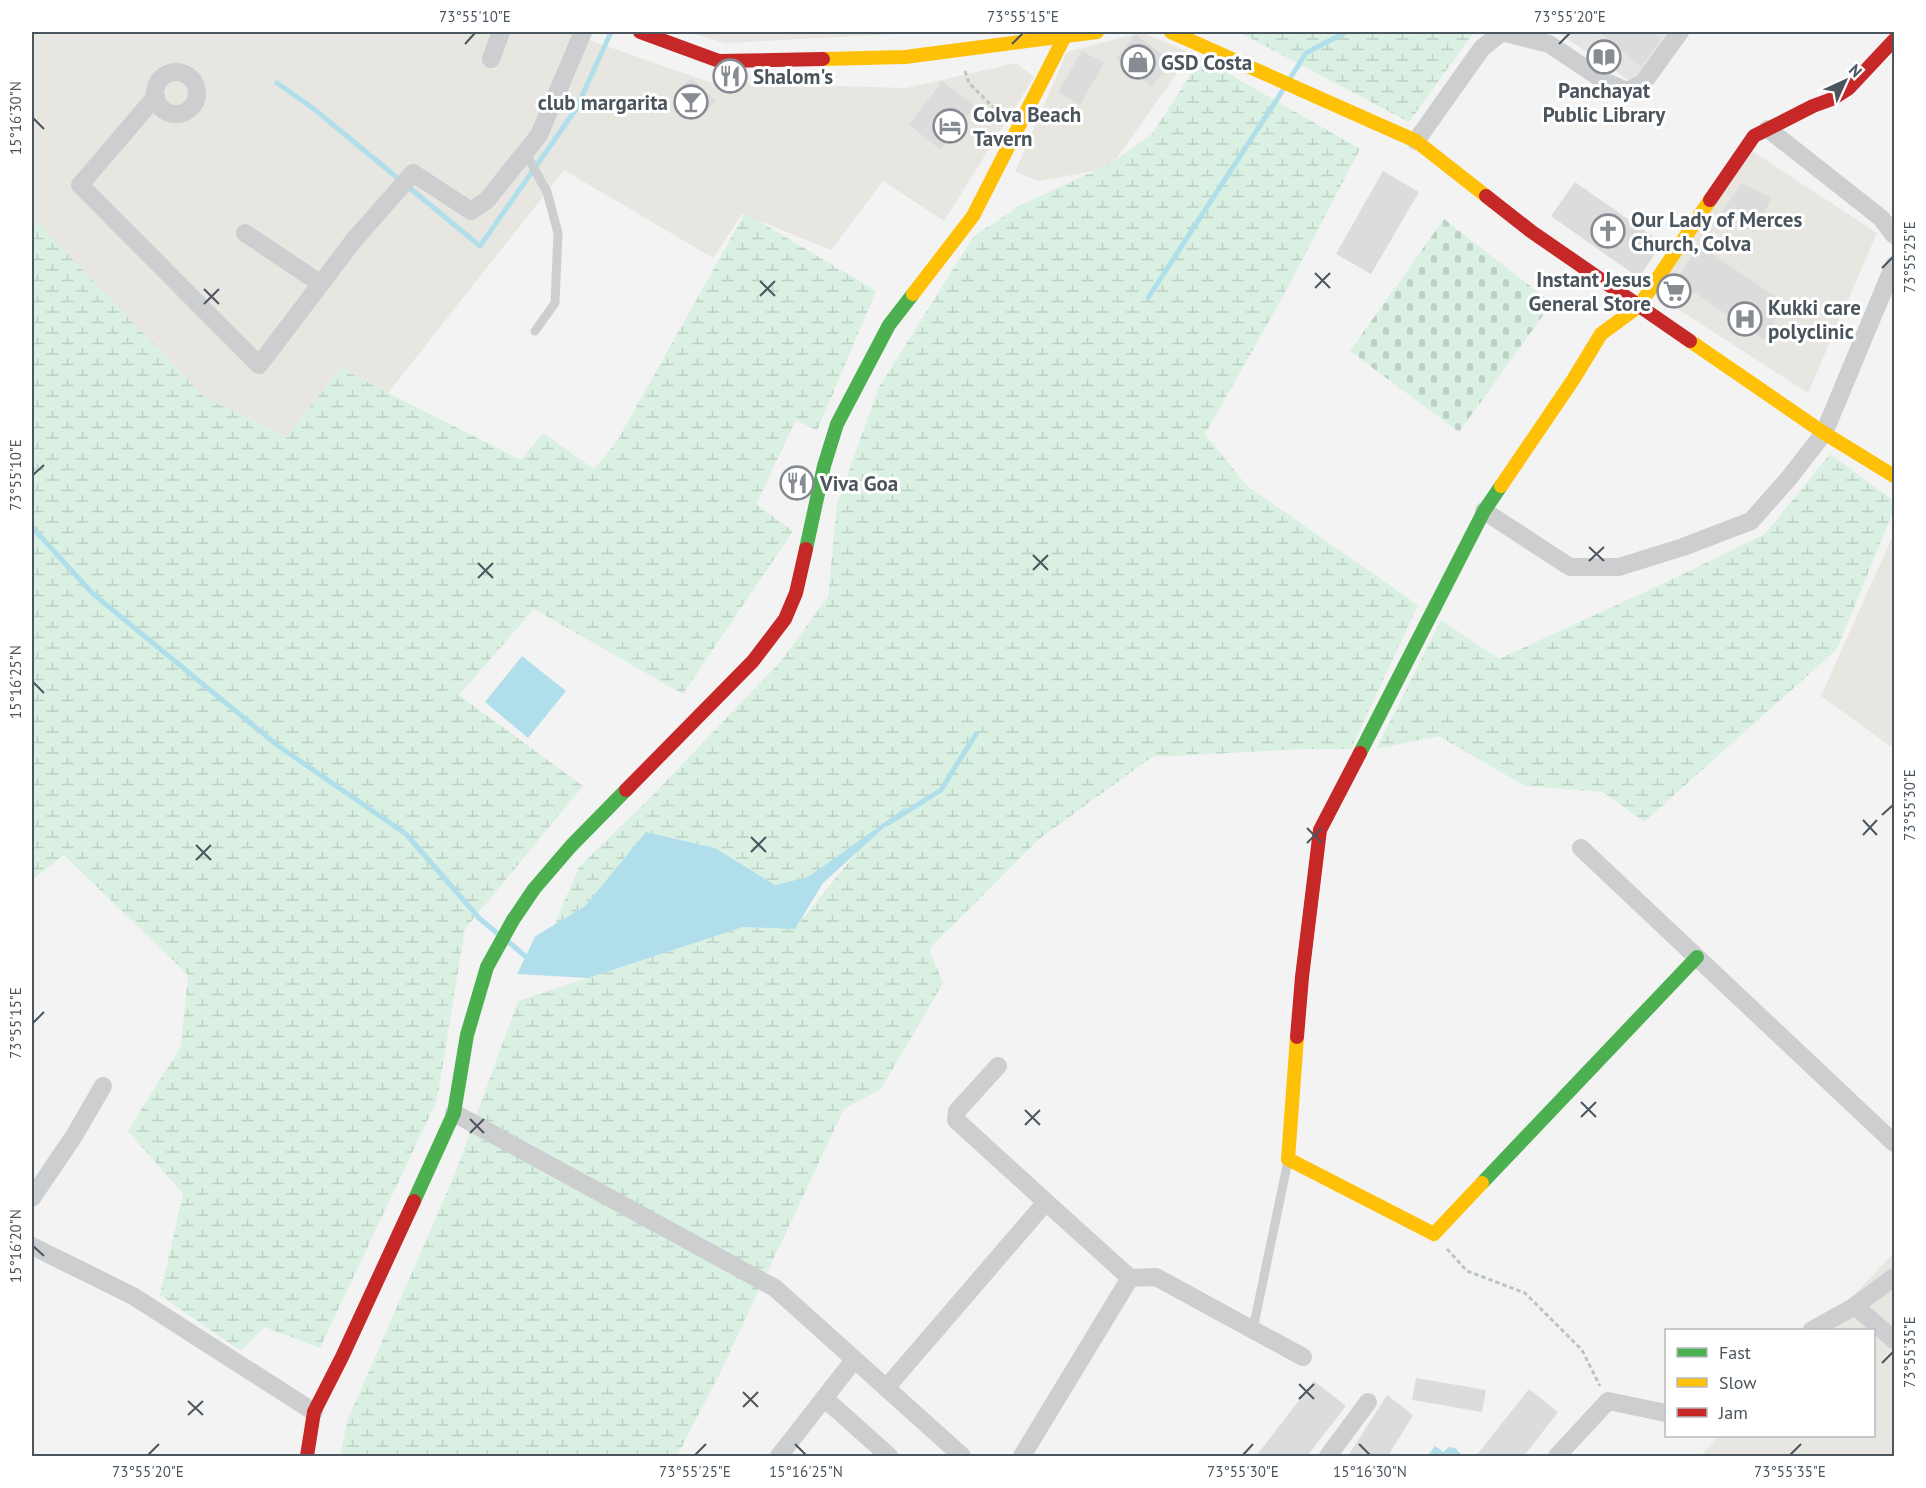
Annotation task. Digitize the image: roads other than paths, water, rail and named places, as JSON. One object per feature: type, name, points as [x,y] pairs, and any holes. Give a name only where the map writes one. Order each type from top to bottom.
[{"type":"street","points":[[491,59],[501,32]]},
{"type":"street","points":[[156,96],[80,185],[260,365],[354,240],[413,173],[471,211],[487,200],[539,135],[583,32]]},
{"type":"street","points":[[640,32],[718,61],[905,57],[1064,35],[1114,32]]},
{"type":"street","points":[[1171,32],[1416,141],[1532,232],[1824,433],[1894,476]]},
{"type":"street","points":[[1416,141],[1482,48],[1502,32],[1549,44],[1606,82],[1628,91],[1643,83],[1680,32]]},
{"type":"street","points":[[307,1456],[314,1412],[342,1357],[454,1113],[467,1035],[487,967],[513,920],[534,889],[572,846],[753,661],[785,619],[796,593],[824,466],[837,424],[889,326],[973,216],[1064,35]]},
{"type":"street","points":[[1697,957],[1434,1234],[1288,1159],[1302,977],[1320,830],[1484,511],[1573,380],[1601,334],[1639,306],[1754,136],[1850,88],[1894,40]]},
{"type":"street","points":[[1768,129],[1881,218],[1894,235]]},
{"type":"street","points":[[245,233],[321,284]]},
{"type":"street","points":[[1484,511],[1570,567],[1619,567],[1683,547],[1751,521],[1824,433],[1894,265]]},
{"type":"street","points":[[1581,848],[1894,1143]]},
{"type":"street","points":[[998,1066],[957,1112],[956,1120],[1130,1278],[1156,1277],[1303,1357]]},
{"type":"street","points":[[32,1198],[74,1136],[103,1086]]},
{"type":"street","points":[[454,1113],[775,1288],[962,1456]]},
{"type":"street","points":[[886,1388],[1046,1202]]},
{"type":"street","points":[[32,1246],[133,1296],[314,1412]]},
{"type":"street","points":[[1814,1329],[1855,1306],[1894,1277]]},
{"type":"street","points":[[1022,1456],[1130,1278]]},
{"type":"street","points":[[1855,1306],[1894,1340]]},
{"type":"street","points":[[778,1456],[854,1360]]},
{"type":"street","points":[[824,1398],[889,1456]]},
{"type":"street","points":[[1557,1456],[1608,1401],[1665,1413]]},
{"type":"street","points":[[1328,1456],[1368,1402]]},
{"type":"lane","points":[[525,153],[547,192],[558,232],[555,303],[535,331]]},
{"type":"lane","points":[[1253,1329],[1288,1159]]},
{"type":"water","points":[[522,656],[566,691],[528,738],[485,702]]},
{"type":"water","points":[[909,805],[823,883],[795,929],[743,927],[588,978],[517,974],[535,937],[531,939],[585,906],[646,832],[715,848],[775,885],[808,877]]},
{"type":"water","points":[[1435,1446],[1443,1452],[1449,1447],[1455,1448],[1460,1456],[1427,1456]]},
{"type":"waterway","points":[[277,83],[314,109],[480,246],[576,109],[611,32]]},
{"type":"waterway","points":[[1291,77],[1306,53],[1346,32]]},
{"type":"waterway","points":[[1148,298],[1283,90]]},
{"type":"waterway","points":[[32,527],[92,593],[277,745],[406,834],[479,918],[498,934]]},
{"type":"waterway","points":[[887,824],[941,790],[976,734]]},
{"type":"waterway","points":[[510,943],[526,957],[532,957]]},
{"type":"place","name":"Panchayat Public Library","points":[[1604,57]]},
{"type":"place","name":"GSD Costa","points":[[1138,62]]},
{"type":"place","name":"Shalom's","points":[[730,76]]},
{"type":"place","name":"club margarita","points":[[691,102]]},
{"type":"place","name":"Colva Beach Tavern","points":[[950,126]]},
{"type":"place","name":"Our Lady of Merces Church, Colva","points":[[1608,231]]},
{"type":"place","name":"Instant Jesus General Store","points":[[1674,291]]},
{"type":"place","name":"Kukki care polyclinic","points":[[1745,319]]},
{"type":"place","name":"Viva Goa","points":[[797,483]]}]
